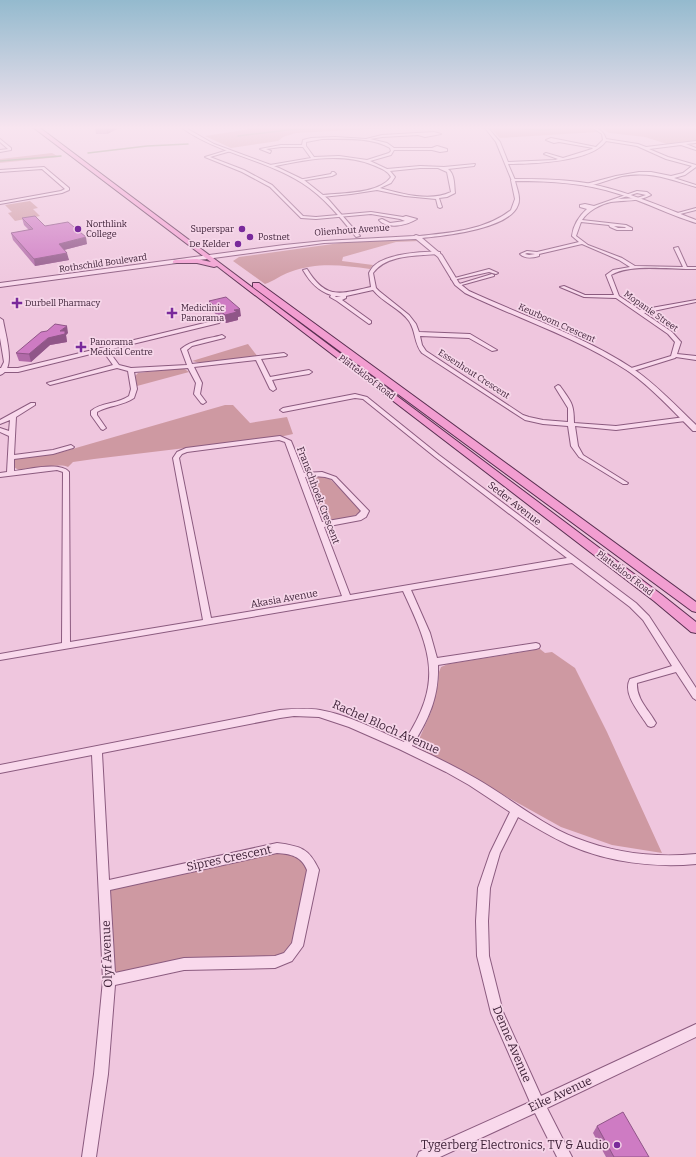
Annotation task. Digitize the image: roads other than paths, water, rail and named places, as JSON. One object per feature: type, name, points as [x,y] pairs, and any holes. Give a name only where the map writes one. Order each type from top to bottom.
[{"type":"main road","name":"Plattekloof Road","points":[[110,182],[696,608]]},
{"type":"main road","points":[[119,182],[132,191]]},
{"type":"main road","name":"Plattekloof Road","points":[[162,214],[211,255],[222,268],[658,598],[696,629]]},
{"type":"main road","points":[[175,262],[201,261],[222,268]]},
{"type":"street","points":[[1,202],[68,190],[68,188],[60,182]]},
{"type":"street","points":[[264,182],[271,186],[302,217],[310,218],[371,213],[403,218],[410,217],[415,219],[398,224],[384,224],[381,220]]},
{"type":"street","points":[[303,182],[323,196],[358,236]]},
{"type":"street","points":[[323,196],[378,189],[390,182]]},
{"type":"street","points":[[378,189],[406,196],[449,196],[453,193],[451,182]]},
{"type":"street","name":"Olienhout Avenue","points":[[211,255],[344,239],[392,238],[456,232],[490,223],[509,215],[516,206],[518,197],[514,182]]},
{"type":"street","points":[[543,182],[588,185],[637,199],[696,222]]},
{"type":"street","points":[[588,185],[600,182]]},
{"type":"street","points":[[683,182],[696,186]]},
{"type":"street","points":[[613,201],[637,199],[649,195],[639,192],[625,196],[589,210],[580,221],[574,236],[582,243],[626,262],[633,267]]},
{"type":"street","points":[[437,197],[440,207]]},
{"type":"street","points":[[589,210],[581,206],[585,205],[596,207]]},
{"type":"street","points":[[676,214],[696,209]]},
{"type":"street","points":[[403,218],[403,220],[408,221]]},
{"type":"street","points":[[580,221],[611,226]]},
{"type":"street","points":[[352,229],[364,234],[383,235]]},
{"type":"street","points":[[344,239],[352,234],[352,229]]},
{"type":"street","name":"Olienhout Avenue","points":[[358,236],[416,236]]},
{"type":"street","points":[[344,239],[358,236],[392,238]]},
{"type":"street","name":"Keurboom Crescent","points":[[416,236],[438,253],[458,285],[476,297],[577,340],[630,370],[696,429]]},
{"type":"street","points":[[537,253],[582,243]]},
{"type":"street","points":[[676,248],[686,269]]},
{"type":"street","points":[[336,297],[374,288],[371,273],[373,268],[380,263],[396,258],[438,253]]},
{"type":"street","name":"Rothschild Boulevard","points":[[0,285],[175,262],[211,255]]},
{"type":"street","name":"Rothschild Boulevard","points":[[0,282],[211,255]]},
{"type":"street","points":[[109,276],[116,272],[153,265]]},
{"type":"street","name":"Mopanie Street","points":[[675,355],[678,345],[676,338],[617,297],[608,275],[615,271],[633,267],[696,268]]},
{"type":"street","points":[[305,270],[314,283],[336,297],[369,322]]},
{"type":"street","points":[[453,279],[489,270],[496,273],[458,285]]},
{"type":"street","points":[[562,287],[584,296],[617,297]]},
{"type":"street","name":"Essenhout Crescent","points":[[374,288],[381,296],[410,318],[418,334],[419,345],[424,352],[521,416],[534,421],[616,428],[685,419]]},
{"type":"street","points":[[640,312],[696,301]]},
{"type":"street","points":[[0,320],[7,362],[1,371]]},
{"type":"street","points":[[1,371],[18,370],[217,322]]},
{"type":"street","points":[[418,334],[470,336],[494,350]]},
{"type":"street","points":[[203,402],[197,394],[199,383],[184,350],[185,347],[222,337]]},
{"type":"street","points":[[104,349],[117,366]]},
{"type":"street","points":[[50,383],[117,366],[131,370],[190,366],[284,355]]},
{"type":"street","points":[[630,370],[664,361],[675,355],[696,358]]},
{"type":"street","points":[[258,358],[273,389]]},
{"type":"street","points":[[103,428],[94,415],[94,411],[99,408],[125,401],[132,397],[134,389],[131,370]]},
{"type":"street","points":[[268,379],[309,372]]},
{"type":"street","points":[[558,387],[570,403],[573,445],[576,451],[581,456],[625,484]]},
{"type":"street","name":"Seder Avenue","points":[[283,410],[348,397],[355,396],[365,398],[572,560],[633,605],[646,618],[696,696]]},
{"type":"street","points":[[0,422],[34,404]]},
{"type":"street","points":[[10,473],[12,457],[12,416]]},
{"type":"street","points":[[0,430],[12,435]]},
{"type":"street","name":"Franschhoek Crescent","points":[[208,622],[176,458],[177,455],[186,450],[280,438],[288,441],[347,598]]},
{"type":"street","points":[[12,457],[53,452],[71,447]]},
{"type":"street","points":[[0,475],[57,468],[66,472],[66,646]]},
{"type":"street","points":[[301,476],[314,474],[328,475],[334,478],[365,511],[363,515],[358,518],[320,525]]},
{"type":"street","name":"Akasia Avenue","points":[[0,657],[572,560]]},
{"type":"street","points":[[406,588],[428,637],[434,662],[433,690],[430,701],[406,748]]},
{"type":"street","points":[[434,662],[536,646]]},
{"type":"street","points":[[651,723],[633,693],[633,681],[678,668]]},
{"type":"street","name":"Rachel Bloch Avenue","points":[[0,769],[280,714],[301,711],[320,712],[406,748],[474,783],[516,810],[574,841],[620,855],[648,860],[683,861],[696,859]]},
{"type":"street","name":"Olyf Avenue","points":[[89,1157],[101,1074],[109,980],[97,750]]},
{"type":"street","name":"Denne Avenue","points":[[516,810],[495,853],[484,888],[482,921],[484,956],[497,1013],[538,1105],[565,1157]]},
{"type":"street","name":"Sipres Crescent","points":[[104,886],[277,848],[296,850],[309,860],[313,870],[297,946],[288,957],[275,962],[184,964],[109,980]]},
{"type":"street","name":"Eike Avenue","points":[[424,1157],[696,1030]]},
{"type":"place","name":"Northlink College","points":[[78,229]]},
{"type":"place","name":"Superspar","points":[[242,229]]},
{"type":"place","name":"Postnet","points":[[250,237]]},
{"type":"place","name":"De Kelder","points":[[238,244]]},
{"type":"place","name":"Durbell Pharmacy","points":[[17,303]]},
{"type":"place","name":"Mediclinic Panorama","points":[[172,313]]},
{"type":"place","name":"Panorama Medical Centre","points":[[81,347]]},
{"type":"place","name":"Tygerberg Electronics, TV & Audio","points":[[617,1145]]}]
